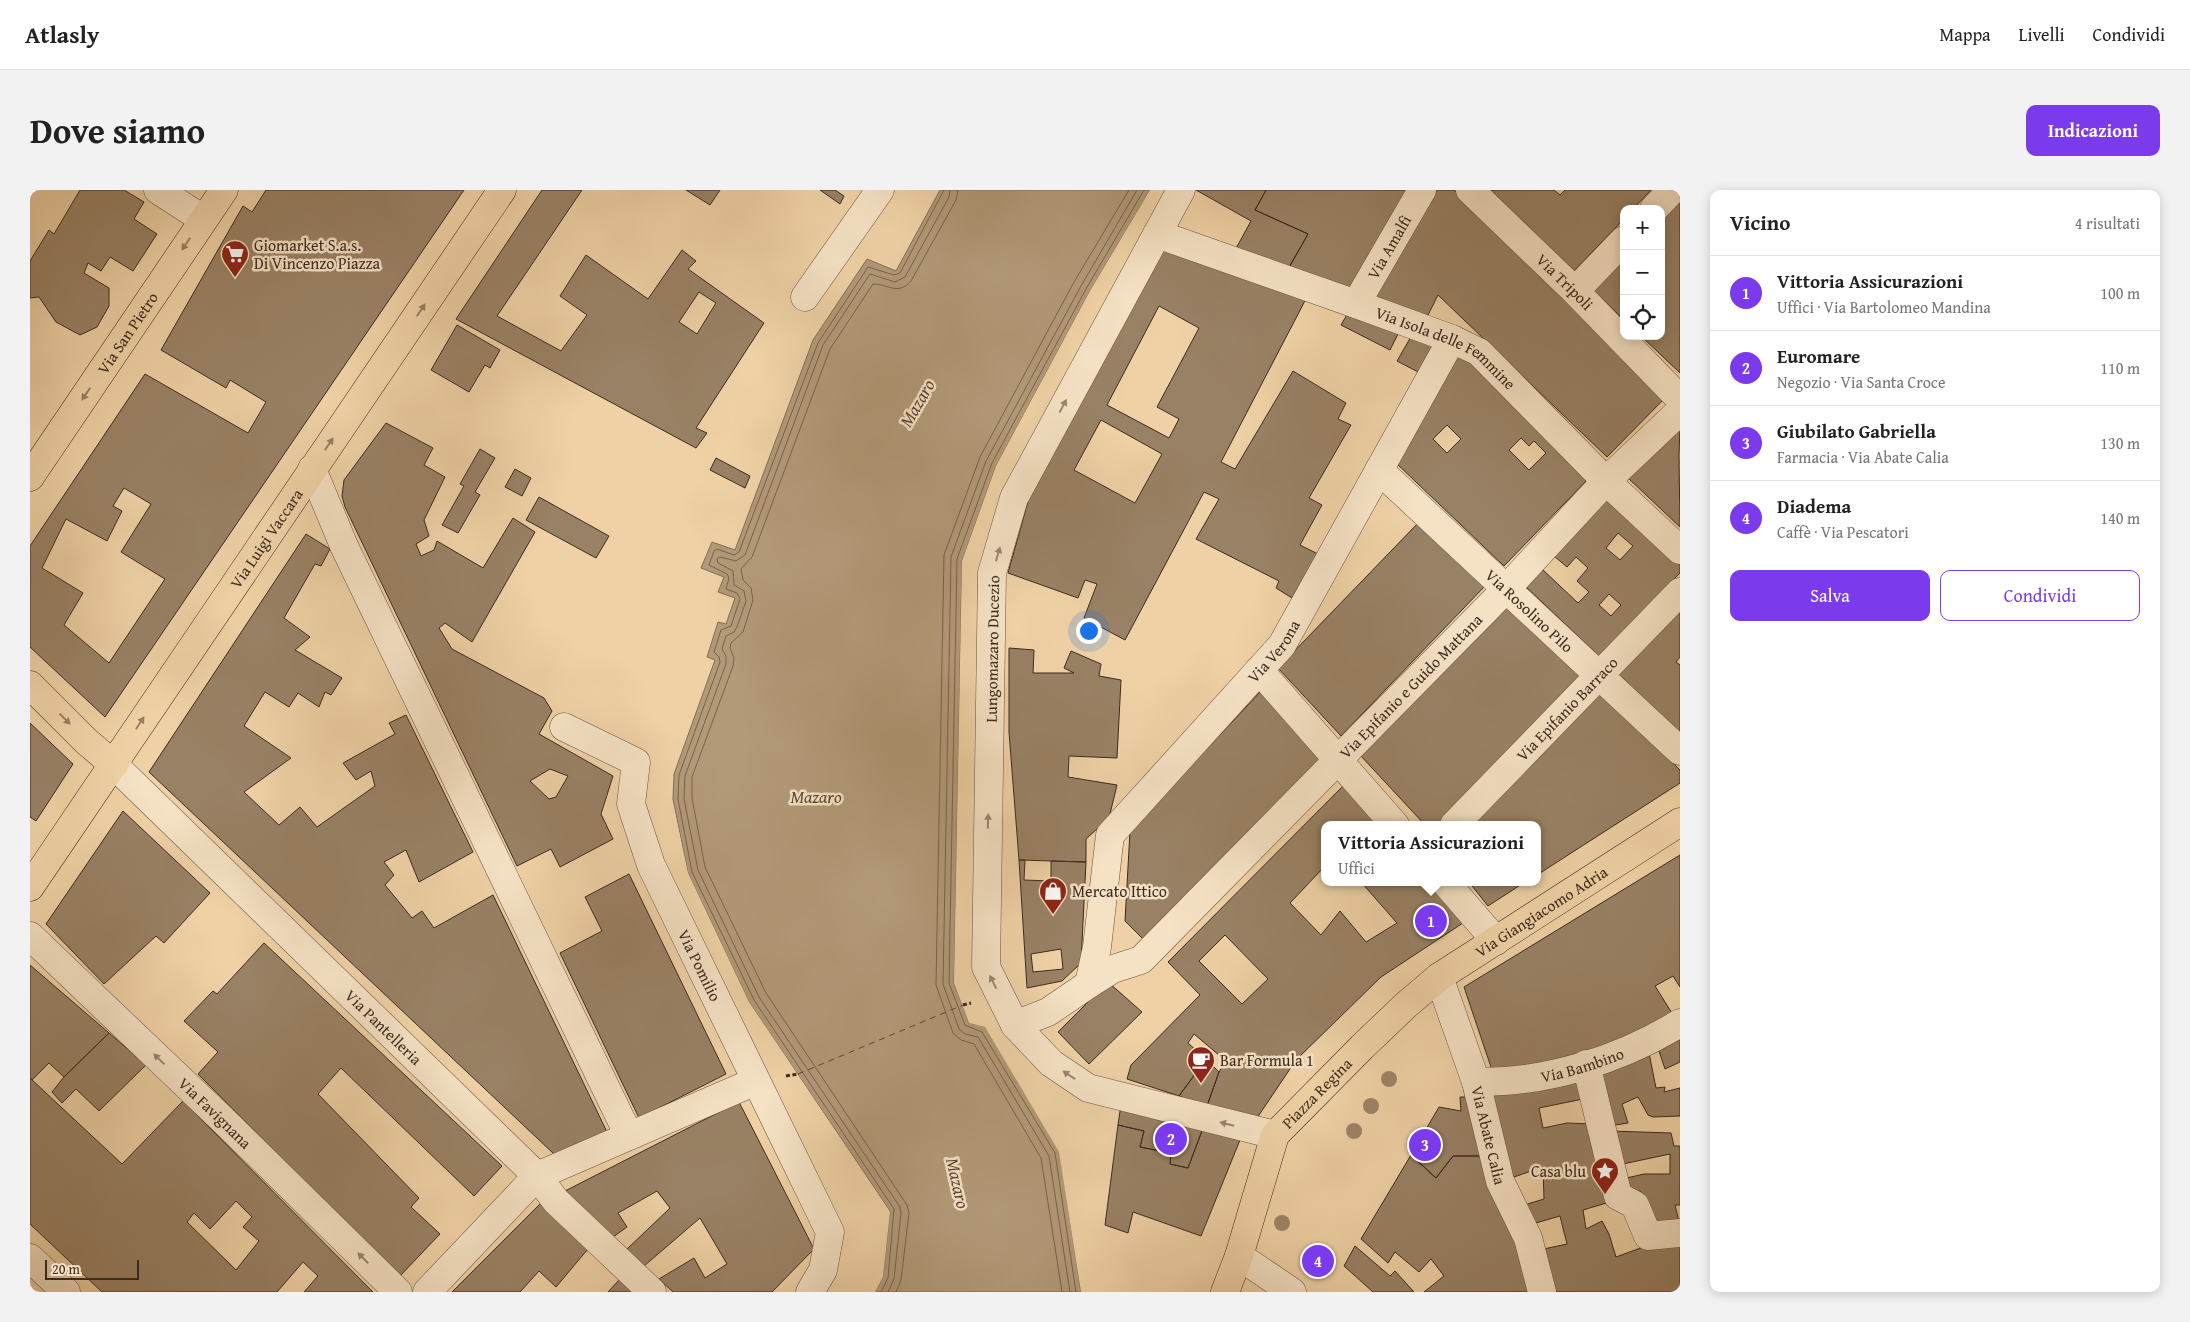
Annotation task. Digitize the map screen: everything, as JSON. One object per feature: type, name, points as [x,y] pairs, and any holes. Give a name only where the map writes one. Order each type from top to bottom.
[{"type":"main road","name":"Via San Pietro","points":[[30,477],[224,190]]},
{"type":"main road","name":"Via Luigi Vaccara","points":[[30,887],[114,765],[137,726],[502,190]]},
{"type":"main road","points":[[30,685],[86,741],[114,765]]},
{"type":"main road","name":"Via Giangiacomo Adria","points":[[1406,1005],[1439,977],[1680,822]]},
{"type":"main road","name":"Piazza Regina","points":[[1225,1292],[1239,1256],[1275,1135],[1406,1005]]},
{"type":"street","points":[[158,190],[203,220]]},
{"type":"street","points":[[805,296],[880,190]]},
{"type":"street","name":"Lungomazaro Ducezio","points":[[1181,190],[1014,498],[992,573],[986,967],[1015,1025],[1051,1063],[1088,1088],[1113,1096],[1275,1135]]},
{"type":"street","name":"Via Amalfi","points":[[1356,304],[1422,190]]},
{"type":"street","name":"Via Tripoli","points":[[1470,190],[1575,291],[1680,398]]},
{"type":"street","points":[[1658,205],[1672,190]]},
{"type":"street","name":"Via Isola delle Femmine","points":[[1156,234],[1452,339],[1479,352],[1606,481],[1680,550]]},
{"type":"street","points":[[1575,291],[1620,244]]},
{"type":"street","name":"Via Verona","points":[[1089,984],[1097,947],[1110,835],[1282,645],[1452,339]]},
{"type":"street","name":"Via Epifanio e Guido Mattana","points":[[1089,984],[1113,969],[1141,960],[1506,589],[1606,481],[1680,411]]},
{"type":"street","points":[[312,469],[344,546],[629,1136]]},
{"type":"street","name":"Via Rosolino Pilo","points":[[1379,470],[1680,751]]},
{"type":"street","name":"Via Epifanio Barraco","points":[[1458,821],[1680,592]]},
{"type":"street","points":[[1259,670],[1391,821]]},
{"type":"street","name":"Via Pomilio","points":[[564,727],[636,762],[631,804],[651,865],[830,1232],[823,1270],[810,1292]]},
{"type":"street","name":"Via Pantelleria","points":[[114,765],[537,1176],[556,1201],[652,1292]]},
{"type":"street","points":[[1448,886],[1496,941]]},
{"type":"street","name":"Via Favignana","points":[[30,936],[222,1119],[398,1292]]},
{"type":"street","name":"Via Abate Calia","points":[[1439,977],[1476,1082],[1500,1181],[1528,1238],[1542,1292]]},
{"type":"street","points":[[1015,1025],[1048,1012],[1089,984]]},
{"type":"street","name":"Via Bambino","points":[[1476,1082],[1509,1082],[1610,1058],[1664,1033],[1680,1023]]},
{"type":"street","points":[[1586,1064],[1618,1196],[1635,1205],[1648,1236],[1680,1233]]},
{"type":"street","points":[[427,1292],[537,1176],[756,1081]]},
{"type":"street","points":[[1239,1256],[1292,1292]]},
{"type":"street","points":[[30,1258],[66,1292]]},
{"type":"water","name":"Mazaro","points":[[940,190],[1150,190],[1090,291],[996,466],[962,561],[954,983],[969,1023],[985,1026],[1060,1152],[1081,1292],[875,1292],[883,1277],[890,1211],[749,1002],[688,873],[673,799],[674,774],[715,660],[707,657],[718,622],[726,624],[735,598],[718,592],[724,577],[701,568],[712,542],[735,550],[813,340],[867,259],[896,271]]},
{"type":"pier","points":[[1150,190],[1152,191],[1092,292],[999,467],[965,561],[957,982],[971,1021],[987,1025],[1062,1151],[1084,1292],[1081,1292],[1059,1152],[985,1027],[969,1023],[954,983],[962,561],[996,466],[1090,291]]},
{"type":"pier","points":[[672,807],[674,808],[688,873],[749,1002],[890,1212],[883,1277],[875,1292],[873,1292],[880,1276],[887,1212],[747,1003],[685,874]]},
{"type":"building","points":[[80,190],[124,190],[144,202],[134,219],[157,234],[133,271],[110,257],[101,271],[88,263],[84,273],[109,288],[109,306],[97,327],[80,335],[56,322],[39,297],[30,298],[30,261],[49,230],[54,234]]},
{"type":"building","points":[[266,190],[464,190],[105,717],[30,647],[30,546],[145,374],[248,433],[266,402],[230,380],[226,388],[161,350],[243,206],[252,212]],"holes":[[[124,488],[151,504],[121,552],[165,579],[109,663],[64,625],[83,593],[42,568],[66,519],[107,541],[122,511],[113,506]]]},
{"type":"building","points":[[542,190],[582,190],[497,316],[561,351],[587,315],[560,296],[586,255],[648,299],[682,250],[696,261],[688,269],[764,323],[696,428],[707,433],[696,448],[456,319]],"holes":[[[699,292],[716,303],[697,334],[679,322]]]},
{"type":"building","points":[[686,190],[720,190],[710,205]]},
{"type":"building","points":[[820,190],[835,190],[844,196],[840,204]]},
{"type":"building","points":[[1196,190],[1266,190],[1255,210],[1308,234],[1287,271],[1234,252],[1251,221]]},
{"type":"building","points":[[1266,190],[1414,190],[1349,292],[1287,271],[1308,234],[1255,210]]},
{"type":"building","points":[[1436,190],[1454,190],[1667,396],[1607,457],[1438,295],[1426,319],[1369,300]]},
{"type":"building","points":[[1490,190],[1554,190],[1560,195],[1565,190],[1651,190],[1637,205],[1620,205],[1620,223],[1574,271]]},
{"type":"building","points":[[1680,194],[1680,373],[1645,340],[1665,340],[1665,210]]},
{"type":"building","points":[[1162,245],[1308,295],[1221,462],[1235,469],[1293,371],[1346,403],[1338,419],[1351,425],[1309,498],[1322,505],[1300,545],[1318,554],[1292,598],[1276,588],[1279,581],[1196,539],[1219,499],[1204,492],[1125,640],[1084,618],[1097,584],[1085,580],[1078,598],[1008,573],[1034,480]],"holes":[[[1159,306],[1199,328],[1157,407],[1179,419],[1169,438],[1107,405]],[[1101,420],[1162,454],[1135,503],[1074,470]]]},
{"type":"building","points":[[1620,257],[1620,316],[1591,288]]},
{"type":"building","points":[[1348,313],[1399,332],[1390,350],[1341,325]]},
{"type":"building","points":[[457,325],[500,350],[490,368],[485,365],[469,392],[431,370]]},
{"type":"building","points":[[1412,335],[1436,345],[1420,373],[1397,361]]},
{"type":"building","points":[[1454,353],[1463,355],[1590,477],[1504,566],[1395,462]],"holes":[[[1447,425],[1461,439],[1447,453],[1433,439]],[[1521,438],[1529,446],[1534,441],[1546,453],[1529,470],[1509,450]]]},
{"type":"building","points":[[386,423],[433,448],[424,465],[445,477],[424,520],[429,536],[416,544],[421,556],[434,550],[437,541],[483,568],[513,518],[535,532],[472,642],[445,623],[439,628],[452,649],[544,698],[552,711],[539,734],[613,776],[601,814],[613,839],[560,867],[551,849],[517,866],[345,507],[342,496],[344,480]],"holes":[[[550,769],[568,776],[556,797],[549,799],[530,781]]]},
{"type":"building","points":[[1680,424],[1679,456],[1680,527],[1628,478]]},
{"type":"building","points":[[480,449],[495,458],[475,492],[480,495],[458,533],[442,525],[464,486],[460,484]]},
{"type":"building","points":[[716,458],[750,476],[745,488],[710,470]]},
{"type":"building","points":[[515,469],[531,478],[522,496],[505,487]]},
{"type":"building","points":[[1611,495],[1680,562],[1680,573],[1599,656],[1525,586],[1542,569],[1578,603],[1589,592],[1577,581],[1588,568],[1576,557],[1567,567],[1554,556]],"holes":[[[1618,533],[1633,546],[1620,560],[1606,548]],[[1609,594],[1621,605],[1611,616],[1599,605]]]},
{"type":"building","points":[[539,497],[609,536],[596,558],[526,520]]},
{"type":"building","points":[[1420,521],[1486,585],[1341,736],[1278,668]]},
{"type":"building","points":[[306,534],[330,549],[321,566],[315,564],[284,618],[310,637],[295,650],[342,678],[331,695],[325,692],[319,707],[298,693],[289,707],[265,692],[244,726],[291,758],[244,792],[279,825],[300,807],[317,827],[375,786],[371,771],[356,780],[343,763],[395,734],[389,723],[406,715],[473,852],[419,882],[406,850],[384,862],[394,875],[385,885],[412,918],[422,911],[434,928],[493,895],[607,1132],[555,1155],[149,772]]},
{"type":"building","points":[[1507,604],[1581,676],[1440,821],[1421,821],[1360,755]]},
{"type":"building","points":[[1680,608],[1680,657],[1676,662],[1680,665],[1680,732],[1617,673]]},
{"type":"building","points":[[1009,648],[1034,650],[1033,673],[1074,673],[1064,668],[1071,651],[1101,664],[1099,676],[1121,680],[1117,758],[1069,756],[1068,777],[1117,785],[1109,818],[1086,839],[1086,862],[1019,860],[1009,732]]},
{"type":"building","points":[[1261,691],[1321,759],[1144,940],[1125,921],[1130,831]]},
{"type":"building","points":[[1598,691],[1680,770],[1680,783],[1541,872],[1541,821],[1476,821]]},
{"type":"building","points":[[30,723],[73,764],[36,821],[30,817]]},
{"type":"building","points":[[1345,784],[1377,821],[1321,821],[1321,870],[1290,903],[1321,935],[1340,911],[1366,942],[1397,923],[1365,886],[1435,886],[1466,921],[1381,977],[1296,1060],[1255,1121],[1207,1106],[1219,1072],[1226,1061],[1194,1034],[1188,1043],[1206,1059],[1179,1096],[1127,1079],[1131,1065],[1200,995],[1168,962]],"holes":[[[1225,935],[1268,979],[1242,1004],[1199,961]]]},
{"type":"building","points":[[123,811],[210,893],[164,943],[156,936],[104,984],[46,924]]},
{"type":"building","points":[[1680,855],[1680,987],[1673,976],[1655,986],[1675,1018],[1621,1046],[1494,1076],[1464,987]]},
{"type":"building","name":"Mercato Ittico","points":[[1019,860],[1025,860],[1024,880],[1051,881],[1051,861],[1086,862],[1081,963],[1062,981],[1027,988]],"holes":[[[1061,949],[1063,969],[1033,972],[1031,954]]]},
{"type":"building","points":[[629,874],[726,1074],[639,1118],[560,953],[602,931],[585,897]]},
{"type":"building","points":[[1472,886],[1519,886],[1488,906]]},
{"type":"building","points":[[264,943],[502,1166],[474,1196],[341,1068],[318,1094],[419,1198],[411,1207],[440,1234],[399,1277],[198,1074],[218,1052],[184,1021],[213,991],[217,994]]},
{"type":"building","points":[[30,965],[109,1033],[64,1077],[49,1063],[32,1080],[30,1078]]},
{"type":"building","points":[[1108,982],[1142,1012],[1089,1064],[1058,1032]]},
{"type":"building","points":[[1680,1031],[1680,1062],[1665,1069],[1656,1042]]},
{"type":"building","points":[[109,1033],[146,1065],[99,1111],[76,1089],[62,1103],[52,1092],[64,1077]]},
{"type":"building","points":[[1648,1048],[1656,1088],[1665,1087],[1664,1092],[1680,1088],[1680,1116],[1653,1117],[1648,1115],[1638,1097],[1622,1104],[1628,1123],[1609,1126],[1596,1070]]},
{"type":"building","name":"Bar Formula 1","points":[[1206,1059],[1219,1072],[1207,1106],[1179,1096]]},
{"type":"building","points":[[30,1078],[122,1164],[183,1101],[373,1292],[304,1292],[318,1276],[303,1262],[277,1292],[102,1292],[30,1224]],"holes":[[[236,1201],[252,1217],[243,1227],[259,1241],[236,1270],[187,1222],[194,1213],[210,1229]]]},
{"type":"building","points":[[1582,1078],[1588,1098],[1539,1108],[1543,1128],[1567,1123],[1594,1124],[1613,1201],[1583,1210],[1586,1229],[1602,1221],[1609,1234],[1616,1257],[1646,1246],[1680,1246],[1680,1292],[1549,1292],[1539,1250],[1567,1244],[1560,1216],[1529,1225],[1521,1206],[1544,1199],[1543,1167],[1511,1178],[1486,1095]]},
{"type":"building","points":[[1460,1097],[1474,1097],[1485,1156],[1453,1156],[1436,1178],[1411,1155],[1439,1107],[1461,1111]]},
{"type":"building","points":[[739,1102],[814,1249],[772,1292],[673,1292],[659,1279],[694,1258],[705,1278],[727,1264],[700,1218],[644,1266],[626,1250],[670,1208],[657,1191],[618,1213],[627,1227],[613,1237],[565,1191]]},
{"type":"building","points":[[1121,1104],[1203,1128],[1188,1168],[1170,1164],[1171,1153],[1140,1147],[1144,1131],[1118,1125]]},
{"type":"building","points":[[1118,1125],[1144,1131],[1140,1147],[1171,1153],[1170,1164],[1188,1168],[1203,1128],[1240,1140],[1201,1236],[1133,1212],[1128,1233],[1105,1225]]},
{"type":"building","points":[[1610,1131],[1671,1133],[1674,1146],[1680,1146],[1680,1205],[1675,1205],[1679,1222],[1652,1224],[1640,1191],[1627,1195],[1622,1179],[1644,1174],[1670,1174],[1670,1154],[1618,1165]]},
{"type":"building","points":[[1411,1155],[1436,1178],[1453,1156],[1485,1156],[1535,1292],[1424,1292],[1444,1276],[1431,1259],[1419,1272],[1395,1252],[1388,1263],[1361,1239]]},
{"type":"building","points":[[541,1203],[588,1249],[556,1287],[539,1271],[520,1292],[452,1292]]},
{"type":"building","points":[[1325,1246],[1334,1266],[1310,1276],[1302,1256]]},
{"type":"building","points":[[1355,1246],[1390,1276],[1395,1271],[1414,1292],[1373,1292],[1344,1266]]},
{"type":"building","points":[[620,1279],[633,1292],[608,1292]]},
{"type":"ferry route","points":[[798,1074],[963,1005]]},
{"type":"place","name":"Giomarket S.a.s. Di Vincenzo Piazza","points":[[235,278]]},
{"type":"place","name":"Mercato Ittico","points":[[1053,915]]},
{"type":"place","name":"Vittoria Assicurazioni","points":[[1431,921]]},
{"type":"place","name":"Bar Formula 1","points":[[1201,1084]]},
{"type":"place","name":"Euromare","points":[[1171,1139]]},
{"type":"place","name":"Giubilato Gabriella","points":[[1425,1145]]},
{"type":"place","name":"Casa blu","points":[[1605,1195]]},
{"type":"place","name":"Diadema","points":[[1318,1261]]}]
